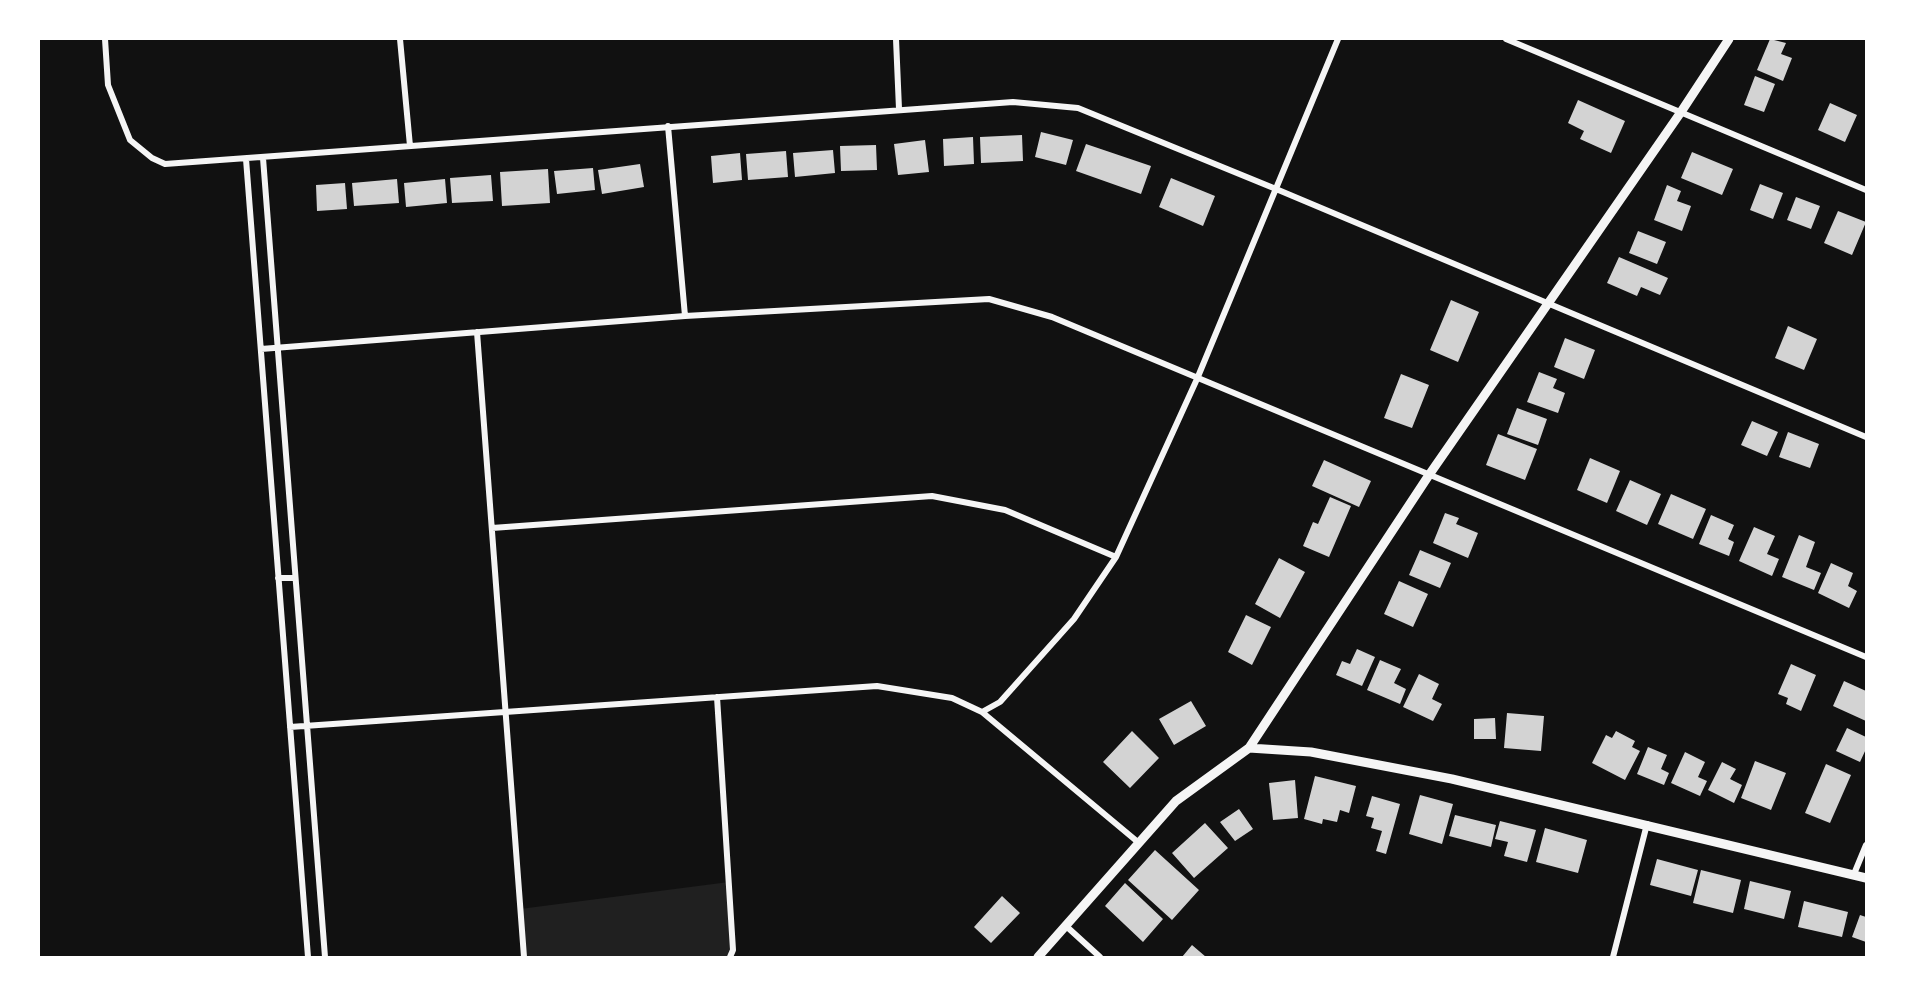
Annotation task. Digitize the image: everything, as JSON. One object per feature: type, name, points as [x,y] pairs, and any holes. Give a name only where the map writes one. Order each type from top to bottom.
[{"type":"street","points":[[105,39],[108,85],[130,140],[152,158],[165,164],[1013,102],[1078,108],[1866,437]]},
{"type":"street","points":[[400,39],[410,146]]},
{"type":"street","points":[[896,39],[899,109]]},
{"type":"street","points":[[982,712],[1000,702],[1074,619],[1116,557],[1197,379],[1338,39]]},
{"type":"street","points":[[1506,39],[1866,190]]},
{"type":"street","points":[[1038,957],[1176,801],[1248,748],[1429,476],[1729,39]]},
{"type":"street","points":[[668,126],[685,316]]},
{"type":"street","points":[[263,158],[325,957]]},
{"type":"street","points":[[246,159],[308,957]]},
{"type":"street","points":[[261,349],[685,316],[988,299],[1052,317],[1866,657]]},
{"type":"street","points":[[477,332],[524,957]]},
{"type":"street","points":[[492,528],[932,496],[1005,510],[1116,557]]},
{"type":"street","points":[[278,578],[295,578]]},
{"type":"street","points":[[290,727],[878,686],[952,698],[982,712],[1139,843]]},
{"type":"street","points":[[717,698],[733,950],[730,957]]},
{"type":"street","points":[[1248,748],[1311,752],[1452,779],[1866,878]]},
{"type":"street","points":[[1613,957],[1647,824]]},
{"type":"street","points":[[1854,874],[1866,845]]},
{"type":"street","points":[[1066,926],[1100,957]]},
{"type":"shaded area","points":[[729,882],[730,957],[524,957],[520,909]]},
{"type":"building","points":[[1770,39],[1786,43],[1781,54],[1792,58],[1783,81],[1757,70]]},
{"type":"building","points":[[1755,76],[1775,84],[1764,112],[1744,105]]},
{"type":"building","points":[[1578,100],[1625,121],[1611,153],[1580,139],[1584,131],[1568,123]]},
{"type":"building","points":[[1830,103],[1857,115],[1845,142],[1818,130]]},
{"type":"building","points":[[1041,132],[1073,140],[1066,165],[1035,157]]},
{"type":"building","points":[[1022,135],[1023,161],[981,163],[980,137]]},
{"type":"building","points":[[973,137],[974,164],[944,166],[943,139]]},
{"type":"building","points":[[925,140],[929,172],[898,175],[894,144]]},
{"type":"building","points":[[1086,144],[1151,166],[1141,194],[1076,171]]},
{"type":"building","points":[[876,145],[877,170],[841,171],[840,146]]},
{"type":"building","points":[[833,150],[835,173],[795,177],[793,153]]},
{"type":"building","points":[[786,151],[788,177],[748,180],[746,154]]},
{"type":"building","points":[[1692,152],[1733,169],[1722,195],[1681,178]]},
{"type":"building","points":[[740,153],[742,180],[713,183],[711,156]]},
{"type":"building","points":[[640,164],[644,187],[602,194],[598,170]]},
{"type":"building","points":[[593,168],[595,190],[557,194],[554,171]]},
{"type":"building","points":[[548,169],[550,203],[502,206],[500,172]]},
{"type":"building","points":[[491,175],[493,201],[452,203],[450,178]]},
{"type":"building","points":[[1171,178],[1215,196],[1203,226],[1159,207]]},
{"type":"building","points":[[397,179],[399,203],[354,206],[352,183]]},
{"type":"building","points":[[445,179],[447,203],[406,207],[404,183]]},
{"type":"building","points":[[345,183],[347,209],[317,211],[316,185]]},
{"type":"building","points":[[1760,184],[1783,193],[1773,219],[1750,210]]},
{"type":"building","points":[[1667,185],[1681,191],[1677,201],[1691,206],[1682,231],[1654,220]]},
{"type":"building","points":[[1796,197],[1820,206],[1811,229],[1787,220]]},
{"type":"building","points":[[1838,211],[1866,222],[1852,255],[1824,243]]},
{"type":"building","points":[[1638,231],[1666,242],[1657,264],[1629,253]]},
{"type":"building","points":[[1619,257],[1668,278],[1660,295],[1641,287],[1637,296],[1607,283]]},
{"type":"building","points":[[1451,300],[1479,312],[1458,362],[1430,350]]},
{"type":"building","points":[[1788,326],[1817,339],[1804,370],[1775,358]]},
{"type":"building","points":[[1565,338],[1595,350],[1584,379],[1554,367]]},
{"type":"building","points":[[1539,372],[1557,379],[1553,388],[1565,393],[1558,413],[1527,402]]},
{"type":"building","points":[[1401,374],[1429,385],[1412,428],[1384,418]]},
{"type":"building","points":[[1517,408],[1547,419],[1538,445],[1507,434]]},
{"type":"building","points":[[1752,421],[1778,432],[1767,456],[1741,445]]},
{"type":"building","points":[[1788,432],[1819,444],[1810,468],[1779,457]]},
{"type":"building","points":[[1498,434],[1537,449],[1525,480],[1486,465]]},
{"type":"building","points":[[1590,458],[1620,471],[1607,503],[1577,490]]},
{"type":"building","points":[[1324,460],[1371,481],[1359,507],[1312,486]]},
{"type":"building","points":[[1630,480],[1661,494],[1647,525],[1616,511]]},
{"type":"building","points":[[1671,494],[1706,509],[1693,539],[1658,524]]},
{"type":"building","points":[[1330,497],[1351,506],[1329,557],[1303,546],[1313,522],[1318,524]]},
{"type":"building","points":[[1445,513],[1459,518],[1456,524],[1478,533],[1468,558],[1433,543]]},
{"type":"building","points":[[1711,515],[1734,525],[1728,539],[1734,542],[1729,556],[1699,544]]},
{"type":"building","points":[[1754,527],[1775,536],[1767,554],[1779,559],[1772,576],[1739,561]]},
{"type":"building","points":[[1799,535],[1815,542],[1806,567],[1821,573],[1814,590],[1782,577]]},
{"type":"building","points":[[1420,550],[1451,563],[1440,588],[1409,575]]},
{"type":"building","points":[[1279,558],[1305,572],[1280,618],[1255,604]]},
{"type":"building","points":[[1831,563],[1853,573],[1848,586],[1857,591],[1849,608],[1818,593]]},
{"type":"building","points":[[1399,581],[1428,594],[1413,627],[1384,614]]},
{"type":"building","points":[[1246,615],[1271,627],[1252,665],[1228,652]]},
{"type":"building","points":[[1357,649],[1375,657],[1362,686],[1336,675],[1342,661],[1350,664]]},
{"type":"building","points":[[1380,660],[1401,669],[1394,683],[1406,689],[1400,704],[1367,690]]},
{"type":"building","points":[[1791,664],[1816,675],[1801,711],[1786,704],[1788,698],[1778,694]]},
{"type":"building","points":[[1419,674],[1439,684],[1432,699],[1442,704],[1433,721],[1403,707]]},
{"type":"building","points":[[1844,681],[1866,691],[1866,721],[1833,706]]},
{"type":"building","points":[[1191,701],[1206,726],[1174,745],[1159,719]]},
{"type":"building","points":[[1507,713],[1544,716],[1541,751],[1504,748]]},
{"type":"building","points":[[1495,718],[1496,739],[1474,739],[1474,719]]},
{"type":"building","points":[[1847,728],[1866,737],[1866,749],[1860,762],[1836,751]]},
{"type":"building","points":[[1132,731],[1159,758],[1130,788],[1103,762]]},
{"type":"building","points":[[1616,731],[1635,741],[1632,747],[1640,751],[1625,780],[1592,763],[1606,735],[1612,738]]},
{"type":"building","points":[[1648,747],[1667,755],[1661,769],[1669,773],[1664,785],[1637,774]]},
{"type":"building","points":[[1685,752],[1705,762],[1698,777],[1707,781],[1700,796],[1671,783]]},
{"type":"building","points":[[1755,761],[1786,773],[1771,810],[1741,798]]},
{"type":"building","points":[[1722,762],[1736,769],[1730,779],[1742,785],[1734,803],[1708,790]]},
{"type":"building","points":[[1826,764],[1851,775],[1830,823],[1805,813]]},
{"type":"building","points":[[1315,776],[1356,786],[1349,813],[1340,810],[1337,822],[1323,819],[1322,824],[1304,819]]},
{"type":"building","points":[[1295,780],[1298,818],[1273,820],[1269,783]]},
{"type":"building","points":[[1420,795],[1453,804],[1442,844],[1409,834]]},
{"type":"building","points":[[1372,796],[1400,804],[1386,854],[1376,851],[1382,831],[1371,828],[1374,818],[1366,816]]},
{"type":"building","points":[[1239,809],[1253,829],[1235,841],[1220,822]]},
{"type":"building","points":[[1455,815],[1496,825],[1491,847],[1449,836]]},
{"type":"building","points":[[1500,821],[1536,830],[1527,862],[1504,856],[1508,842],[1495,839]]},
{"type":"building","points":[[1205,823],[1228,848],[1194,878],[1172,853]]},
{"type":"building","points":[[1545,828],[1587,840],[1578,873],[1536,862]]},
{"type":"building","points":[[1155,850],[1199,890],[1172,920],[1128,880]]},
{"type":"building","points":[[1657,859],[1698,870],[1691,896],[1650,885]]},
{"type":"building","points":[[1701,870],[1741,880],[1733,913],[1693,903]]},
{"type":"building","points":[[1750,881],[1791,891],[1784,919],[1744,909]]},
{"type":"building","points":[[1125,883],[1163,919],[1143,942],[1105,906]]},
{"type":"building","points":[[1002,896],[1020,913],[991,943],[974,927]]},
{"type":"building","points":[[1804,901],[1848,912],[1842,937],[1798,927]]},
{"type":"building","points":[[1860,915],[1866,917],[1866,942],[1852,937]]},
{"type":"building","points":[[1192,945],[1206,957],[1182,957]]}]
